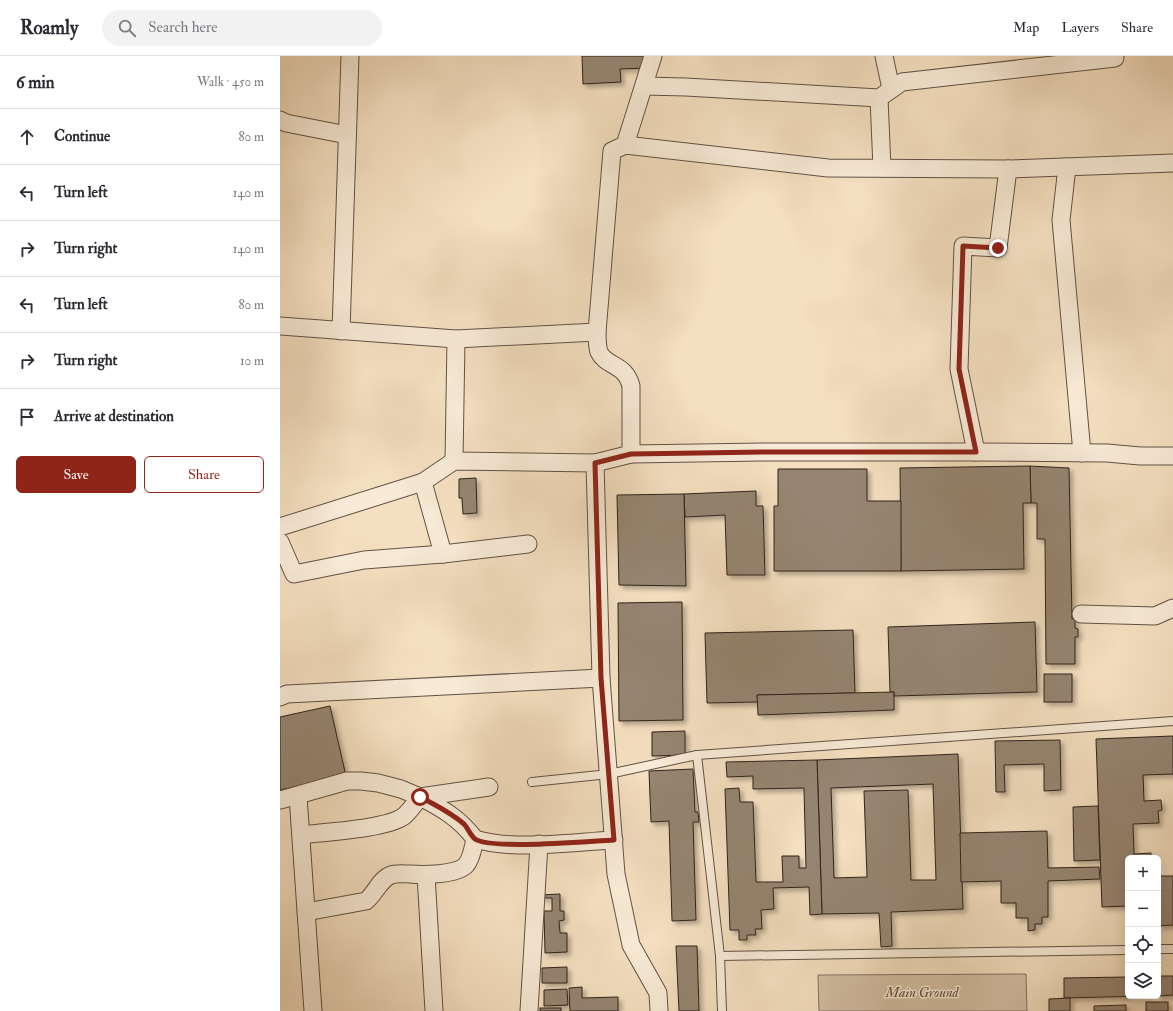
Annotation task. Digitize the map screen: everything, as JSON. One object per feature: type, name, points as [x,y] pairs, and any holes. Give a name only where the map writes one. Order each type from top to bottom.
[{"type":"street","points":[[341,331],[350,56]]},
{"type":"street","points":[[625,145],[653,56]]},
{"type":"street","points":[[882,168],[885,94],[884,56]]},
{"type":"street","points":[[644,86],[885,94],[902,82],[1117,57]]},
{"type":"street","points":[[280,120],[286,123],[347,135]]},
{"type":"street","points":[[631,454],[632,386],[629,376],[617,366],[606,360],[599,352],[597,332],[612,151],[625,145],[828,168],[1008,169],[1173,163]]},
{"type":"street","points":[[1067,167],[1060,220],[1082,453]]},
{"type":"street","points":[[976,452],[959,369],[963,246],[998,248],[1008,169]]},
{"type":"street","points":[[280,326],[456,339],[597,332]]},
{"type":"street","points":[[454,461],[456,339]]},
{"type":"street","points":[[280,527],[423,482],[454,461],[595,463],[631,454],[763,452],[1082,453],[1173,456]]},
{"type":"street","points":[[595,463],[601,678],[616,874],[630,945],[658,993],[659,1011]]},
{"type":"street","points":[[423,482],[443,554]]},
{"type":"street","points":[[280,542],[294,574],[364,560],[443,554],[528,544]]},
{"type":"street","points":[[1082,614],[1155,616],[1173,608]]},
{"type":"street","points":[[280,697],[287,694],[601,678]]},
{"type":"street","points":[[280,800],[347,781],[361,781],[391,786],[420,797],[449,813],[465,826],[475,839],[492,844],[539,844],[614,840]]},
{"type":"street","points":[[301,835],[377,825],[393,821],[403,816],[420,797],[489,787]]},
{"type":"street","points":[[298,796],[314,1011]]},
{"type":"street","points":[[306,912],[366,901],[380,884],[392,874],[426,875],[454,871],[466,866],[475,839]]},
{"type":"street","points":[[529,1011],[539,844]]},
{"type":"street","points":[[426,875],[434,1011]]},
{"type":"lane","points":[[532,782],[609,774],[697,755],[1173,721]]},
{"type":"lane","points":[[697,755],[720,956],[722,1011]]},
{"type":"lane","points":[[1161,950],[1173,949]]},
{"type":"lane","points":[[720,956],[1125,950]]},
{"type":"green space","name":"Main Ground","points":[[1026,974],[1027,1011],[819,1011],[818,975]]},
{"type":"building","points":[[582,56],[647,56],[647,68],[620,69],[621,82],[583,84]]},
{"type":"building","points":[[1030,466],[1069,468],[1072,619],[1075,619],[1075,628],[1078,629],[1078,637],[1075,637],[1075,664],[1046,664],[1045,539],[1037,539],[1037,503],[1031,503]]},
{"type":"building","points":[[1030,466],[1031,503],[1023,503],[1024,569],[901,571],[900,468]]},
{"type":"building","points":[[778,469],[867,469],[867,501],[901,501],[901,571],[774,571],[774,506],[778,506]]},
{"type":"building","points":[[476,478],[477,513],[463,514],[462,498],[459,498],[459,479]]},
{"type":"building","points":[[756,491],[756,506],[763,506],[765,575],[727,575],[725,515],[685,517],[684,494]]},
{"type":"building","points":[[684,494],[686,586],[619,585],[617,495]]},
{"type":"building","points":[[682,602],[683,720],[619,721],[618,603]]},
{"type":"building","points":[[1035,622],[1037,692],[894,696],[894,692],[890,692],[888,627]]},
{"type":"building","points":[[853,630],[855,693],[757,695],[758,702],[707,703],[705,633]]},
{"type":"building","points":[[1044,674],[1072,674],[1072,702],[1044,702]]},
{"type":"building","points":[[894,692],[894,710],[758,715],[757,695]]},
{"type":"building","points":[[330,706],[346,776],[280,790],[280,717]]},
{"type":"building","points":[[685,731],[685,755],[652,756],[652,732]]},
{"type":"building","points":[[1173,736],[1173,774],[1143,775],[1144,801],[1161,800],[1162,810],[1158,811],[1159,823],[1133,824],[1134,854],[1151,853],[1151,855],[1125,855],[1125,906],[1102,907],[1096,739]]},
{"type":"building","points":[[1060,740],[1061,790],[1044,791],[1044,764],[1004,765],[1005,792],[996,792],[995,741]]},
{"type":"building","points":[[958,754],[963,909],[891,912],[892,946],[881,947],[879,913],[822,914],[817,760]],"holes":[[[933,784],[936,880],[911,880],[908,790],[864,791],[867,877],[834,878],[831,788]]]},
{"type":"building","points":[[817,760],[822,914],[810,915],[809,887],[773,888],[774,909],[761,910],[762,929],[755,929],[756,935],[747,935],[747,940],[739,940],[739,930],[730,930],[725,789],[739,788],[740,802],[753,802],[756,882],[783,882],[782,856],[799,856],[799,868],[806,868],[804,788],[753,789],[753,776],[727,777],[726,762]]},
{"type":"building","points":[[693,769],[695,812],[698,812],[699,822],[693,822],[696,920],[672,921],[669,821],[651,822],[649,771]]},
{"type":"building","points":[[1098,806],[1100,860],[1074,861],[1073,807]]},
{"type":"building","points":[[1047,831],[1048,868],[1099,867],[1100,879],[1048,881],[1048,917],[1042,917],[1042,924],[1035,924],[1035,930],[1028,931],[1028,918],[1016,918],[1016,903],[1001,903],[1001,881],[961,882],[960,833]]},
{"type":"building","points":[[1161,876],[1173,876],[1173,925],[1161,926]]},
{"type":"building","points":[[560,894],[560,911],[564,911],[564,920],[559,921],[560,933],[567,933],[567,952],[545,953],[544,911],[552,911],[552,898],[542,898],[539,895]]},
{"type":"building","points":[[676,946],[697,946],[699,1011],[679,1011]]},
{"type":"building","points":[[567,967],[567,983],[542,983],[542,968]]},
{"type":"building","points":[[1161,976],[1173,976],[1173,995],[1161,996]]},
{"type":"building","points":[[1125,977],[1125,997],[1064,998],[1064,978]]},
{"type":"building","points":[[582,987],[582,998],[618,997],[618,1011],[570,1011],[569,988]]},
{"type":"building","points":[[567,989],[568,1005],[544,1006],[544,990]]},
{"type":"building","points":[[1070,998],[1070,1011],[1049,1011],[1049,999]]},
{"type":"building","points":[[1146,1002],[1168,1002],[1168,1011],[1146,1011]]},
{"type":"building","points":[[1126,1005],[1126,1011],[1094,1011],[1094,1006]]},
{"type":"building","points":[[540,1008],[561,1008],[561,1011],[540,1011]]},
{"type":"route","points":[[420,797],[443,809],[455,818],[465,826],[475,839],[492,844],[531,844],[614,840],[601,678],[595,463],[631,454],[763,452],[976,452],[970,430],[959,369],[963,246],[998,248]]}]
